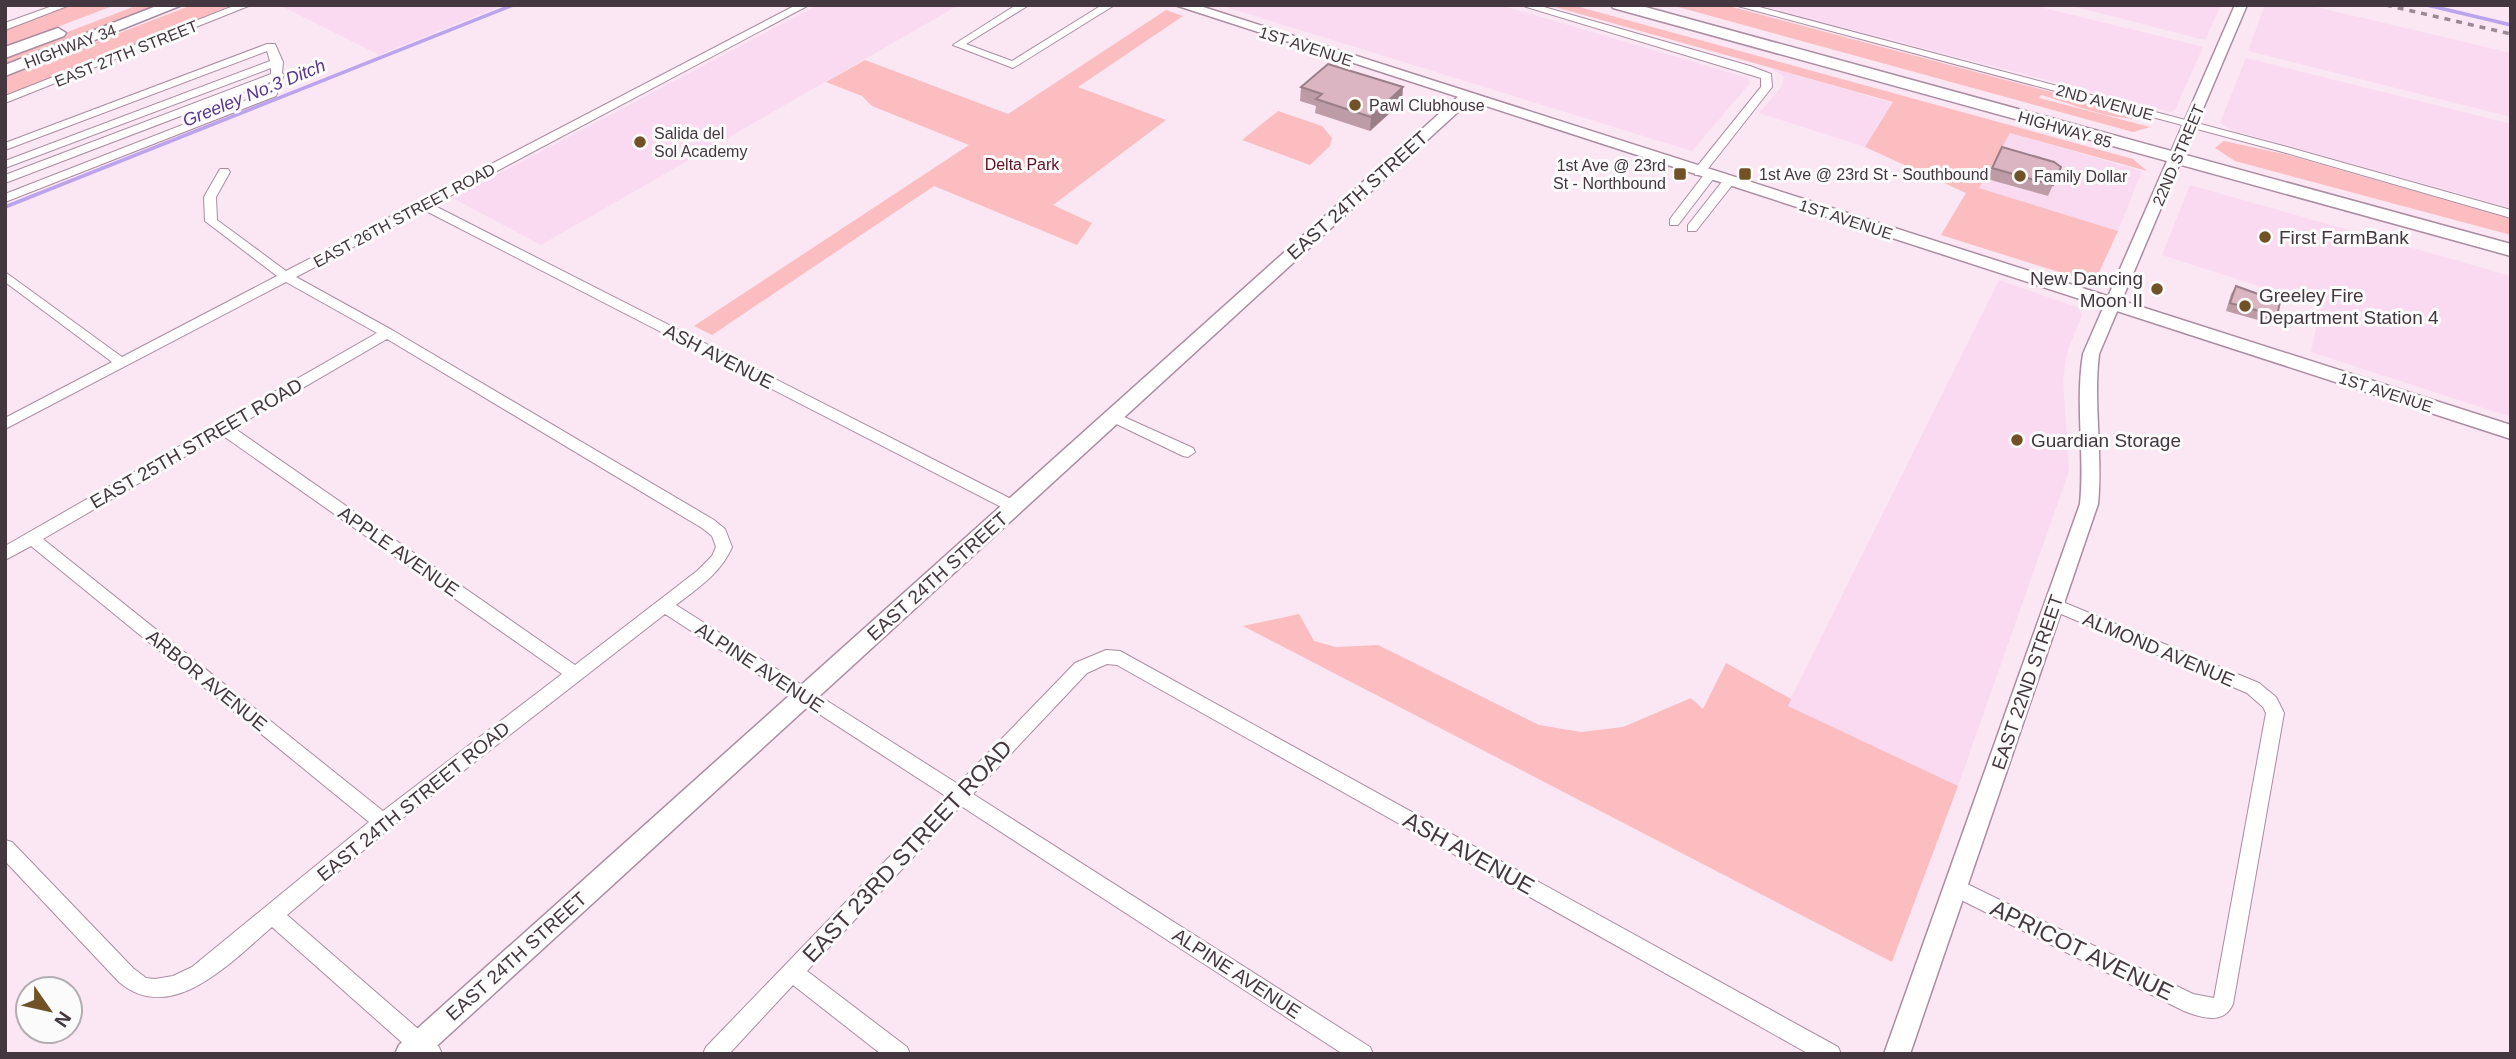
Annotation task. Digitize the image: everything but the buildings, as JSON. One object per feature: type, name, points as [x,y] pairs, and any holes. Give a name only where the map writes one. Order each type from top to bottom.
[{"type":"highway","name":"HIGHWAY 34","points":[[5,53],[131,5]]},
{"type":"highway","name":"HIGHWAY 34","points":[[5,71],[174,5]]},
{"type":"highway","name":"HIGHWAY 85","points":[[1619,5],[2511,250]]},
{"type":"main road","name":"1ST AVENUE","points":[[1194,7],[1465,98],[2511,432]]},
{"type":"street","points":[[5,27],[65,5]]},
{"type":"street","name":"EAST 27TH STREET","points":[[5,100],[246,5]]},
{"type":"street","name":"EAST 26TH STREET ROAD","points":[[5,424],[804,5]]},
{"type":"street","points":[[1024,5],[958,45],[1013,65],[1111,6]]},
{"type":"street","points":[[1525,5],[1752,69],[1767,76],[1766,86],[1674,222]]},
{"type":"street","name":"2ND AVENUE","points":[[1739,5],[2191,125],[2511,214]]},
{"type":"street","name":"22ND STREET","points":[[2113,304],[2241,5]]},
{"type":"street","points":[[5,148],[271,46],[278,69],[272,94],[5,198]]},
{"type":"street","points":[[5,165],[278,69]]},
{"type":"street","points":[[5,179],[278,69]]},
{"type":"street","name":"EAST 24TH STREET","points":[[419,1050],[1465,98]]},
{"type":"street","points":[[5,148],[44,183]]},
{"type":"street","points":[[224,172],[210,197],[211,221],[286,277],[387,333],[719,533],[724,547],[719,559],[664,606]]},
{"type":"street","points":[[1692,228],[1729,181]]},
{"type":"street","name":"ASH AVENUE","points":[[424,205],[1014,507]]},
{"type":"street","points":[[5,275],[122,363]]},
{"type":"street","name":"EAST 22ND STREET","points":[[1897,1054],[2089,504],[2092,481],[2087,373],[2091,354],[2113,304]]},
{"type":"street","name":"EAST 25TH STREET ROAD","points":[[5,554],[387,333]]},
{"type":"street","points":[[1113,417],[1188,452]]},
{"type":"street","name":"APPLE AVENUE","points":[[223,428],[575,674]]},
{"type":"street","name":"ARBOR AVENUE","points":[[31,538],[383,822]]},
{"type":"street","name":"ALMOND AVENUE","points":[[2053,604],[2253,688],[2270,702],[2274,713],[2270,740],[2223,1004],[2219,1009],[2210,1009]]},
{"type":"street","name":"EAST 24TH STREET ROAD","points":[[5,848],[126,975],[144,988],[174,986],[215,964],[383,822],[664,606]]},
{"type":"street","name":"ALPINE AVENUE","points":[[664,606],[961,794],[1362,1054]]},
{"type":"street","name":"ASH AVENUE","points":[[1106,657],[1120,658],[1830,1054]]},
{"type":"street","name":"EAST 23RD STREET ROAD","points":[[714,1054],[1081,668],[1106,657]]},
{"type":"street","name":"APRICOT AVENUE","points":[[1956,888],[2191,1004],[2210,1009]]},
{"type":"street","points":[[273,915],[419,1050]]},
{"type":"street","points":[[792,972],[899,1054]]},
{"type":"shaded area","points":[[279,5],[504,5],[379,55]]},
{"type":"shaded area","name":"Salida del Sol Academy","points":[[818,5],[959,5],[541,245],[453,198]]},
{"type":"shaded area","points":[[1219,5],[1500,5],[1748,78],[1750,83],[1692,151]]},
{"type":"shaded area","points":[[1757,5],[2032,5],[2203,47],[2175,110],[2170,112]]},
{"type":"shaded area","points":[[2067,5],[2221,5],[2205,40]]},
{"type":"shaded area","points":[[2265,5],[2308,5],[2511,53],[2511,117],[2248,51]]},
{"type":"shaded area","points":[[2246,58],[2511,124],[2511,208],[2232,130],[2220,123]]},
{"type":"shaded area","points":[[1771,68],[1893,103],[1865,147],[1759,113],[1782,86],[1784,77]]},
{"type":"shaded area","points":[[2010,133],[2142,171],[2118,231],[1979,188]]},
{"type":"shaded area","points":[[2190,185],[2511,276],[2511,417],[2311,352],[2321,306],[2162,255]]},
{"type":"shaded area","points":[[1999,280],[2079,308],[2082,315],[2067,352],[2063,380],[2069,471],[1958,786],[1787,706]]},
{"type":"green space","points":[[72,5],[115,5],[5,47],[5,30]]},
{"type":"green space","points":[[138,5],[167,5],[5,68],[5,56]]},
{"type":"green space","points":[[192,5],[233,5],[5,96],[5,77]]},
{"type":"green space","points":[[1548,5],[1572,5],[2133,159],[2147,171],[2010,133],[1979,188],[2118,231],[2094,283],[1941,235],[1966,193],[1865,147],[1893,102]]},
{"type":"green space","points":[[1671,5],[1725,5],[2130,113],[2146,118],[2106,115],[2041,95],[2039,98],[2150,127],[2133,132]]},
{"type":"green space","name":"Delta Park","points":[[1166,10],[1183,16],[1078,87],[1166,120],[1053,205],[1092,223],[1077,245],[934,186],[712,335],[694,326],[969,145],[872,106],[862,96],[826,82],[865,60],[1008,114]]},
{"type":"green space","points":[[1278,111],[1322,126],[1332,138],[1330,146],[1310,165],[1242,140]]},
{"type":"green space","points":[[2224,141],[2288,155],[2511,219],[2511,235],[2235,161],[2215,148]]},
{"type":"green space","points":[[1299,614],[1314,641],[1336,647],[1378,645],[1539,725],[1581,732],[1623,727],[1691,698],[1703,709],[1726,663],[1791,699],[1788,706],[1958,786],[1892,962],[1243,626]]},
{"type":"waterway","name":"Greeley No.3 Ditch","points":[[5,207],[513,5]]},
{"type":"waterway","points":[[2427,5],[2511,25]]},
{"type":"railway","points":[[2386,5],[2511,34]]},
{"type":"place","name":"Pawl Clubhouse","points":[[1355,105]]},
{"type":"place","name":"Salida del Sol Academy","points":[[640,142]]},
{"type":"place","name":"1st Ave @ 23rd St - Northbound","points":[[1680,174]]},
{"type":"place","name":"1st Ave @ 23rd St - Southbound","points":[[1745,174]]},
{"type":"place","name":"Family Dollar","points":[[2020,176]]},
{"type":"place","name":"First FarmBank","points":[[2265,237]]},
{"type":"place","name":"New Dancing Moon II","points":[[2157,289]]},
{"type":"place","name":"Greeley Fire Department Station 4","points":[[2245,306]]},
{"type":"place","name":"Guardian Storage","points":[[2017,440]]}]
